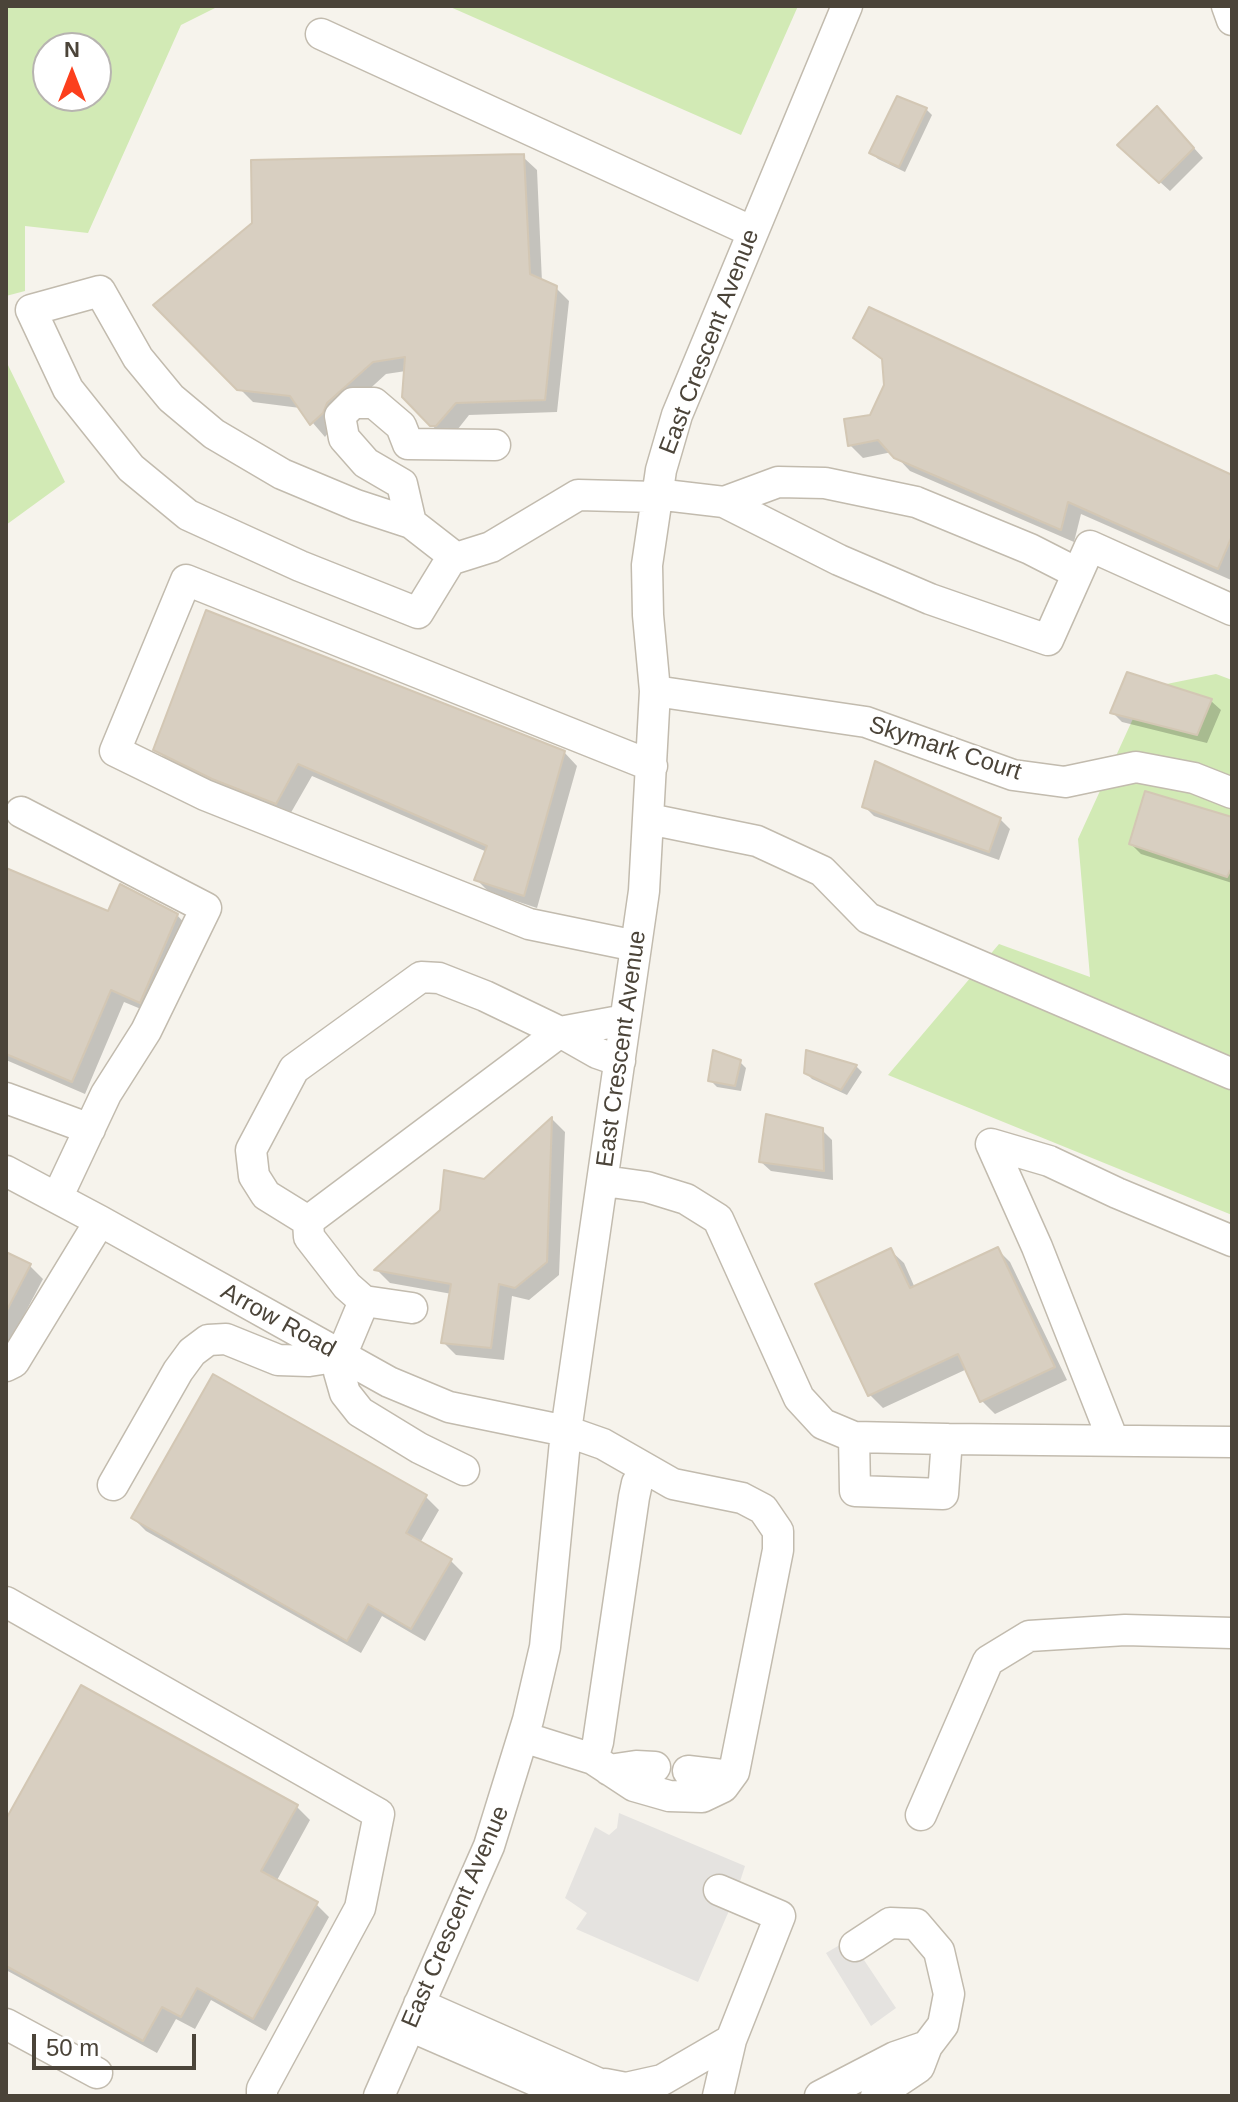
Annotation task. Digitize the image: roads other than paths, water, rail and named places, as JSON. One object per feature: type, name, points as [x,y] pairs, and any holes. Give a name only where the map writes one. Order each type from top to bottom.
[{"type":"street","name":"East Crescent Avenue","points":[[379,2096],[489,1846],[523,1737],[545,1647],[566,1431],[644,891],[655,691],[647,565],[656,495],[677,415],[847,6]]},
{"type":"street","points":[[1227,6],[1232,20]]},
{"type":"street","points":[[321,34],[753,232]]},
{"type":"street","points":[[456,558],[411,523],[356,505],[282,474],[214,434],[171,398],[138,358],[100,291],[31,310],[68,389],[131,468],[188,515],[300,566],[418,613],[451,559],[456,558],[491,547],[578,495],[656,495],[724,502],[776,531],[930,599],[1048,640],[1090,546],[1232,610]]},
{"type":"street","points":[[408,444],[401,426],[374,403],[353,403],[340,416],[344,438],[366,463],[402,484],[411,523]]},
{"type":"street","points":[[408,444],[495,445]]},
{"type":"street","points":[[381,473],[408,444]]},
{"type":"street","points":[[724,502],[778,482],[825,483],[916,502],[1030,549],[1077,573]]},
{"type":"street","points":[[776,531],[778,482]]},
{"type":"street","points":[[636,946],[529,924],[205,795],[115,751],[186,580],[652,766]]},
{"type":"street","name":"Skymark Court","points":[[655,691],[866,722],[1013,775],[1065,782],[1136,767],[1194,778],[1232,793]]},
{"type":"street","points":[[21,812],[206,908],[146,1031],[106,1094],[57,1198]]},
{"type":"street","points":[[649,819],[757,841],[822,871],[868,918],[1232,1074]]},
{"type":"street","points":[[308,1221],[266,1195],[254,1176],[251,1150],[294,1069],[421,977],[439,978],[485,996],[597,1053],[620,1061]]},
{"type":"street","points":[[308,1221],[560,1032],[625,1020]]},
{"type":"street","points":[[6,1098],[90,1129]]},
{"type":"street","points":[[1113,1440],[1037,1247],[991,1144],[1049,1161],[1232,1241]]},
{"type":"street","name":"Arrow Road","points":[[6,1171],[389,1382],[449,1407],[566,1431],[626,1454],[646,1470],[673,1484],[742,1498],[763,1509],[778,1531],[778,1550],[731,1776]]},
{"type":"street","points":[[604,1181],[647,1187],[686,1199],[718,1219],[799,1398],[823,1424],[854,1437],[1232,1442]]},
{"type":"street","points":[[6,1366],[14,1362],[100,1221]]},
{"type":"street","points":[[308,1221],[309,1237],[347,1286],[364,1301],[412,1308]]},
{"type":"street","points":[[364,1301],[341,1356],[339,1372],[345,1393],[360,1412],[419,1448],[464,1470]]},
{"type":"street","points":[[113,1485],[178,1371],[192,1352],[208,1340],[226,1339],[278,1360],[309,1361],[341,1356]]},
{"type":"street","points":[[854,1437],[855,1491],[943,1494],[947,1439]]},
{"type":"street","points":[[601,1764],[598,1742],[634,1497],[637,1483],[646,1470]]},
{"type":"street","points":[[6,1602],[379,1814],[360,1908],[262,2089],[262,2096]]},
{"type":"street","points":[[921,1815],[988,1661],[1029,1636],[1125,1630],[1232,1633]]},
{"type":"street","points":[[523,1737],[601,1764],[634,1786],[669,1796],[702,1797],[723,1787],[731,1776],[688,1771]]},
{"type":"street","points":[[601,1764],[655,1767]]},
{"type":"street","points":[[718,2096],[731,2040],[780,1916],[719,1890]]},
{"type":"street","points":[[855,1946],[890,1923],[916,1924],[939,1951],[949,1994],[943,2025],[927,2046],[919,2067],[876,2096]]},
{"type":"street","points":[[415,2015],[616,2090],[662,2080],[731,2040]]},
{"type":"street","points":[[415,2015],[571,2096]]},
{"type":"street","points":[[6,2024],[97,2073]]},
{"type":"street","points":[[820,2096],[895,2057],[927,2046]]}]
